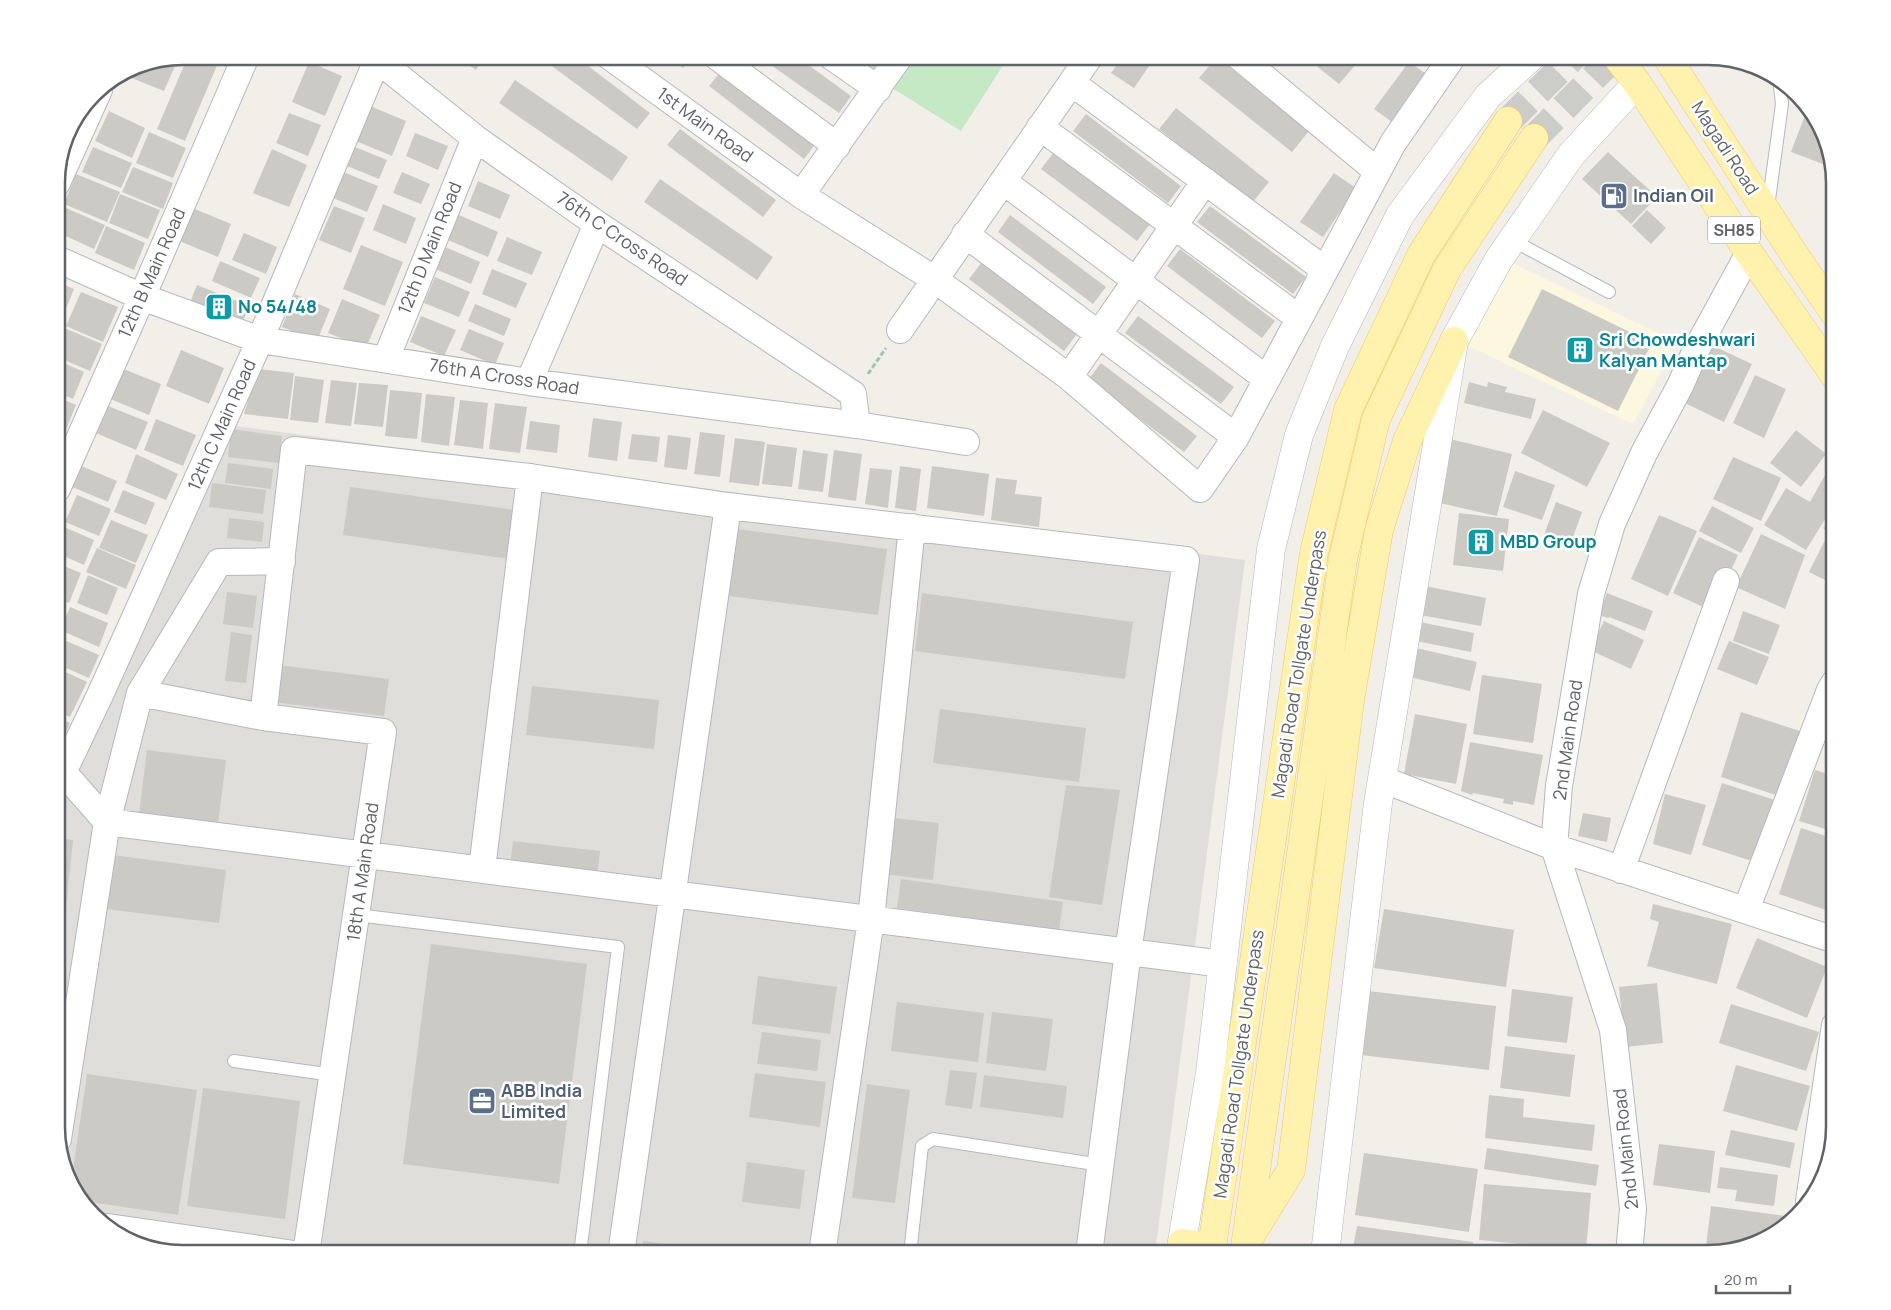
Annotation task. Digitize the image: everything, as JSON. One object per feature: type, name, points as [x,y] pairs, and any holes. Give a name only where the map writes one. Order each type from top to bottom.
[{"type":"main road","name":"SH85","points":[[1623,65],[1637,83],[1749,253],[1826,363]]},
{"type":"main road","points":[[1637,83],[1653,65]]},
{"type":"main road","name":"Magadi Road","points":[[1672,65],[1767,213],[1826,292]]},
{"type":"main road","name":"Magadi Road Tollgate Underpass","points":[[1212,1245],[1314,554],[1348,410],[1421,255],[1508,121]]},
{"type":"main road","name":"Magadi Road Tollgate Underpass","points":[[1245,1245],[1344,559],[1376,419],[1447,270],[1534,138]]},
{"type":"main road","points":[[1246,1245],[1291,1170],[1350,700],[1379,530],[1407,441],[1454,341]]},
{"type":"street","name":"12th B Main Road","points":[[65,469],[242,65]]},
{"type":"street","name":"12th C Main Road","points":[[65,763],[100,695],[260,340],[372,65]]},
{"type":"street","name":"76th C Cross Road","points":[[384,65],[475,138],[597,224],[852,394]]},
{"type":"street","name":"1st Main Road","points":[[621,65],[800,195],[934,279],[1068,377],[1200,489],[1236,437]]},
{"type":"street","points":[[728,65],[837,146]]},
{"type":"street","points":[[845,65],[878,89]]},
{"type":"street","points":[[800,195],[894,65]]},
{"type":"street","points":[[900,330],[1084,65]]},
{"type":"street","points":[[1249,65],[1377,171]]},
{"type":"street","points":[[965,234],[1236,437],[1392,142],[1447,65]]},
{"type":"street","points":[[1181,1245],[1210,1073],[1270,549],[1299,435],[1334,346],[1400,215],[1488,96],[1522,65]]},
{"type":"street","points":[[1072,83],[1324,270]]},
{"type":"street","points":[[1326,1245],[1378,803],[1454,341],[1499,259],[1571,155],[1637,83]]},
{"type":"street","points":[[68,157],[88,113]]},
{"type":"street","points":[[1040,127],[1299,318]]},
{"type":"street","name":"12th D Main Road","points":[[386,359],[475,138]]},
{"type":"street","points":[[1003,181],[1267,379]]},
{"type":"street","points":[[1068,377],[1205,181]]},
{"type":"street","points":[[529,382],[597,224]]},
{"type":"street","name":"2nd Main Road","points":[[1631,1245],[1633,1209],[1614,1030],[1554,847],[1559,786],[1591,594],[1612,524],[1644,453],[1680,386],[1696,350],[1749,253]]},
{"type":"street","name":"76th A Cross Road","points":[[65,263],[142,297],[260,340],[529,382],[857,425],[966,442]]},
{"type":"street","points":[[852,394],[857,425]]},
{"type":"street","points":[[263,717],[294,450],[530,477],[728,506],[1186,560],[1128,952],[1090,1245]]},
{"type":"street","points":[[482,869],[530,477]]},
{"type":"street","points":[[622,1245],[728,506]]},
{"type":"street","points":[[823,1245],[871,919],[912,528]]},
{"type":"street","points":[[65,1094],[107,822],[140,694],[220,562],[282,560]]},
{"type":"street","points":[[1621,870],[1726,581]]},
{"type":"street","name":"18th A Main Road","points":[[140,694],[263,717],[383,732],[307,1245]]},
{"type":"street","points":[[1746,910],[1826,700]]},
{"type":"street","points":[[1382,779],[1554,847],[1826,937]]},
{"type":"street","points":[[65,781],[107,822],[1223,964]]},
{"type":"street","points":[[1813,1181],[1826,1088]]},
{"type":"street","points":[[125,1229],[232,1245]]},
{"type":"lane","points":[[1767,213],[1782,104],[1780,90]]},
{"type":"lane","points":[[1512,240],[1608,292]]},
{"type":"lane","points":[[356,915],[618,947],[581,1245]]},
{"type":"lane","points":[[234,1061],[333,1075]]},
{"type":"lane","points":[[911,1245],[922,1146],[933,1139],[1101,1165]]},
{"type":"path","points":[[852,394],[900,330]]},
{"type":"shaded area","points":[[1506,260],[1677,342],[1633,424],[1468,346]]},
{"type":"shaded area","points":[[228,425],[1245,560],[1156,1245],[183,1245],[152,1241],[138,1236],[111,1221],[89,1199],[74,1172],[66,1142],[65,789]]},
{"type":"green space","points":[[855,65],[1003,65],[961,131]]},
{"type":"building","points":[[184,65],[217,65],[185,141],[157,129]]},
{"type":"building","points":[[308,65],[316,65],[342,76],[325,116],[292,102]]},
{"type":"building","points":[[468,65],[479,65],[476,70]]},
{"type":"building","points":[[550,65],[587,65],[650,113],[637,129]]},
{"type":"building","points":[[771,65],[808,65],[851,96],[839,113]]},
{"type":"building","points":[[1117,65],[1150,65],[1134,88],[1111,73]]},
{"type":"building","points":[[1210,65],[1227,65],[1309,131],[1292,152],[1199,78]]},
{"type":"building","points":[[1315,65],[1355,65],[1339,84]]},
{"type":"building","points":[[1407,65],[1413,65],[1432,78],[1396,125],[1374,109]]},
{"type":"building","points":[[175,66],[164,91],[131,78],[145,71]]},
{"type":"building","points":[[722,70],[817,142],[804,159],[709,86]]},
{"type":"building","points":[[515,80],[628,157],[612,181],[499,103]]},
{"type":"building","points":[[370,106],[406,121],[392,156],[356,141]]},
{"type":"building","points":[[1176,108],[1269,182],[1252,203],[1159,129]]},
{"type":"building","points":[[109,111],[145,128],[132,158],[95,141]]},
{"type":"building","points":[[289,113],[321,125],[308,156],[276,143]]},
{"type":"building","points":[[1086,114],[1181,186],[1168,203],[1073,131]]},
{"type":"building","points":[[1805,116],[1817,138],[1824,165],[1791,152]]},
{"type":"building","points":[[680,129],[776,200],[763,217],[667,145]]},
{"type":"building","points":[[149,132],[186,148],[173,178],[136,163]]},
{"type":"building","points":[[415,133],[448,146],[438,170],[406,156]]},
{"type":"building","points":[[350,145],[387,160],[379,179],[342,164]]},
{"type":"building","points":[[93,147],[132,163],[121,188],[82,172]]},
{"type":"building","points":[[272,149],[307,165],[289,207],[253,193]]},
{"type":"building","points":[[1054,152],[1150,224],[1137,241],[1041,169]]},
{"type":"building","points":[[1608,152],[1657,197],[1631,224],[1582,179]]},
{"type":"building","points":[[133,167],[173,183],[163,209],[122,192]]},
{"type":"building","points":[[343,172],[378,186],[367,212],[333,198]]},
{"type":"building","points":[[402,172],[430,184],[421,204],[393,193]]},
{"type":"building","points":[[1334,173],[1356,188],[1323,237],[1300,222]]},
{"type":"building","points":[[76,174],[120,192],[107,222],[65,204]]},
{"type":"building","points":[[660,179],[773,257],[757,280],[644,202]]},
{"type":"building","points":[[478,181],[510,195],[500,219],[468,206]]},
{"type":"building","points":[[120,194],[160,210],[148,239],[109,223]]},
{"type":"building","points":[[383,204],[416,218],[406,244],[373,230]]},
{"type":"building","points":[[334,206],[365,218],[351,253],[319,240]]},
{"type":"building","points":[[1210,206],[1306,277],[1293,294],[1197,222]]},
{"type":"building","points":[[190,207],[231,224],[218,257],[177,240]]},
{"type":"building","points":[[66,208],[105,225],[94,249],[65,236]]},
{"type":"building","points":[[1647,210],[1666,228],[1651,244],[1632,226]]},
{"type":"building","points":[[459,215],[498,232],[488,257],[448,240]]},
{"type":"building","points":[[1010,215],[1106,287],[1093,304],[998,232]]},
{"type":"building","points":[[106,226],[145,243],[134,270],[95,253]]},
{"type":"building","points":[[244,233],[277,247],[266,274],[232,260]]},
{"type":"building","points":[[507,237],[542,252],[532,275],[497,261]]},
{"type":"building","points":[[361,245],[403,262],[385,306],[343,289]]},
{"type":"building","points":[[445,247],[480,262],[471,284],[435,269]]},
{"type":"building","points":[[1180,249],[1275,321],[1262,338],[1167,266]]},
{"type":"building","points":[[220,261],[260,278],[251,298],[212,281]]},
{"type":"building","points":[[982,262],[1077,334],[1064,351],[969,279]]},
{"type":"building","points":[[492,269],[527,283],[516,308],[482,294]]},
{"type":"building","points":[[435,277],[470,292],[459,317],[424,303]]},
{"type":"building","points":[[65,285],[74,289],[65,311]]},
{"type":"building","name":"No 54/48","points":[[197,285],[249,306],[240,329],[188,308]]},
{"type":"building","name":"Sri Chowdeshwari Kalyan Mantap","points":[[1542,289],[1652,343],[1618,411],[1508,357]]},
{"type":"building","points":[[81,292],[118,307],[103,342],[66,326]]},
{"type":"building","points":[[295,294],[330,309],[317,341],[282,327]]},
{"type":"building","points":[[342,299],[380,315],[366,348],[328,333]]},
{"type":"building","points":[[475,304],[511,319],[504,336],[468,321]]},
{"type":"building","points":[[421,316],[456,330],[444,356],[410,342]]},
{"type":"building","points":[[1138,316],[1234,387],[1221,404],[1125,333]]},
{"type":"building","points":[[65,328],[102,344],[90,371],[65,360]]},
{"type":"building","points":[[469,329],[504,343],[495,365],[460,350]]},
{"type":"building","points":[[1711,345],[1752,364],[1724,422],[1683,402]]},
{"type":"building","points":[[181,350],[224,368],[209,404],[166,386]]},
{"type":"building","points":[[1101,363],[1197,436],[1184,452],[1088,380]]},
{"type":"building","points":[[65,364],[84,372],[73,399],[65,396]]},
{"type":"building","points":[[121,368],[161,384],[149,415],[108,398]]},
{"type":"building","points":[[258,369],[294,373],[288,419],[244,414]]},
{"type":"building","points":[[1755,375],[1786,389],[1764,438],[1733,423]]},
{"type":"building","points":[[295,376],[324,380],[318,423],[290,420]]},
{"type":"building","points":[[331,380],[357,383],[351,426],[325,423]]},
{"type":"building","points":[[1469,382],[1487,387],[1488,382],[1507,387],[1505,392],[1536,399],[1531,419],[1464,403]]},
{"type":"building","points":[[359,383],[388,385],[383,427],[354,424]]},
{"type":"building","points":[[390,390],[422,393],[417,439],[385,436]]},
{"type":"building","points":[[426,394],[455,397],[449,446],[421,442]]},
{"type":"building","points":[[65,400],[76,405],[65,432]]},
{"type":"building","points":[[460,400],[488,403],[483,449],[454,445]]},
{"type":"building","points":[[495,403],[527,407],[520,453],[489,449]]},
{"type":"building","points":[[108,406],[148,422],[136,450],[96,433]]},
{"type":"building","points":[[1543,410],[1610,443],[1587,487],[1521,453]]},
{"type":"building","points":[[593,418],[622,422],[617,461],[588,457]]},
{"type":"building","points":[[156,419],[196,435],[183,466],[144,450]]},
{"type":"building","points":[[530,421],[560,425],[557,453],[526,449]]},
{"type":"building","points":[[231,429],[282,436],[279,463],[228,457]]},
{"type":"building","points":[[1796,430],[1826,454],[1801,487],[1770,463]]},
{"type":"building","points":[[700,432],[725,435],[720,477],[694,474]]},
{"type":"building","points":[[632,434],[660,437],[657,462],[628,459]]},
{"type":"building","points":[[668,435],[691,438],[687,470],[664,467]]},
{"type":"building","points":[[735,438],[765,442],[759,486],[729,482]]},
{"type":"building","points":[[1450,439],[1512,454],[1497,516],[1435,502]]},
{"type":"building","points":[[767,444],[797,448],[792,487],[762,484]]},
{"type":"building","points":[[803,450],[828,454],[823,492],[798,489]]},
{"type":"building","points":[[834,450],[862,454],[856,501],[828,497]]},
{"type":"building","points":[[136,454],[178,474],[166,500],[125,483]]},
{"type":"building","points":[[1733,457],[1781,478],[1761,521],[1713,499]]},
{"type":"building","points":[[228,463],[273,469],[271,489],[225,483]]},
{"type":"building","points":[[79,465],[117,481],[108,502],[70,486]]},
{"type":"building","points":[[900,466],[921,469],[916,511],[895,508]]},
{"type":"building","points":[[932,466],[989,474],[984,516],[927,508]]},
{"type":"building","points":[[870,468],[892,470],[888,508],[865,504]]},
{"type":"building","points":[[1515,471],[1555,485],[1542,520],[1503,507]]},
{"type":"building","points":[[1826,473],[1826,518],[1806,550],[1764,525],[1786,488],[1810,502]]},
{"type":"building","points":[[996,478],[1017,480],[1015,494],[1042,497],[1039,527],[991,520]]},
{"type":"building","points":[[212,483],[266,490],[263,514],[209,507]]},
{"type":"building","points":[[350,487],[516,510],[509,559],[343,535]]},
{"type":"building","points":[[123,490],[155,503],[146,525],[114,512]]},
{"type":"building","points":[[77,495],[111,509],[99,536],[65,522]]},
{"type":"building","points":[[1556,502],[1582,512],[1569,548],[1543,538]]},
{"type":"building","points":[[1712,506],[1754,528],[1741,553],[1699,531]]},
{"type":"building","name":"MBD Group","points":[[1459,513],[1509,519],[1503,571],[1453,565]]},
{"type":"building","points":[[1659,515],[1697,531],[1668,596],[1631,579]]},
{"type":"building","points":[[229,518],[264,522],[262,542],[227,538]]},
{"type":"building","points":[[111,520],[148,535],[136,563],[99,548]]},
{"type":"building","points":[[65,527],[94,540],[84,565],[65,557]]},
{"type":"building","points":[[730,528],[887,549],[878,615],[721,595]]},
{"type":"building","points":[[1761,534],[1805,555],[1785,609],[1736,587]]},
{"type":"building","points":[[1699,537],[1738,555],[1712,611],[1673,593]]},
{"type":"building","points":[[1825,540],[1826,540],[1826,580],[1809,572]]},
{"type":"building","points":[[97,548],[136,565],[126,589],[86,572]]},
{"type":"building","points":[[65,566],[81,573],[69,603],[65,601]]},
{"type":"building","points":[[88,575],[118,588],[107,615],[77,603]]},
{"type":"building","points":[[1425,586],[1486,598],[1481,626],[1420,615]]},
{"type":"building","points":[[227,592],[257,596],[253,628],[223,624]]},
{"type":"building","points":[[922,593],[1133,622],[1125,679],[915,651]]},
{"type":"building","points":[[1607,593],[1653,611],[1645,631],[1609,617],[1598,615]]},
{"type":"building","points":[[70,607],[108,623],[99,647],[65,632],[65,618]]},
{"type":"building","points":[[1743,611],[1780,625],[1769,654],[1733,641]]},
{"type":"building","points":[[1415,621],[1474,633],[1471,652],[1411,640]]},
{"type":"building","points":[[1604,621],[1644,640],[1631,669],[1590,650]]},
{"type":"building","points":[[231,632],[252,635],[246,683],[225,681]]},
{"type":"building","points":[[65,640],[99,655],[89,678],[65,668]]},
{"type":"building","points":[[1729,641],[1769,657],[1757,685],[1717,669]]},
{"type":"building","points":[[1412,647],[1477,662],[1470,691],[1405,676]]},
{"type":"building","points":[[278,665],[389,679],[384,716],[273,702]]},
{"type":"building","points":[[65,672],[87,682],[70,717],[65,715]]},
{"type":"building","points":[[1482,675],[1542,684],[1533,743],[1473,734]]},
{"type":"building","points":[[532,686],[659,700],[654,749],[526,735]]},
{"type":"building","points":[[940,709],[1086,728],[1079,782],[933,763]]},
{"type":"building","points":[[1741,712],[1800,731],[1779,796],[1721,777]]},
{"type":"building","points":[[1415,714],[1467,724],[1456,784],[1404,774]]},
{"type":"building","points":[[65,721],[70,723],[65,735]]},
{"type":"building","points":[[1470,742],[1543,755],[1534,805],[1513,801],[1513,805],[1503,803],[1504,799],[1473,793],[1472,795],[1461,791]]},
{"type":"building","points":[[147,750],[226,760],[218,824],[139,814]]},
{"type":"building","points":[[1815,770],[1826,773],[1826,829],[1799,821]]},
{"type":"building","points":[[1722,783],[1778,801],[1758,863],[1702,845]]},
{"type":"building","points":[[1066,785],[1120,790],[1102,905],[1049,897]]},
{"type":"building","points":[[1665,794],[1706,805],[1691,855],[1653,844]]},
{"type":"building","points":[[1583,813],[1611,818],[1607,842],[1578,836]]},
{"type":"building","points":[[884,817],[939,823],[933,880],[876,873]]},
{"type":"building","points":[[1801,828],[1826,836],[1826,910],[1779,894]]},
{"type":"building","points":[[65,839],[73,840],[65,918]]},
{"type":"building","points":[[513,841],[600,851],[597,877],[510,866]]},
{"type":"building","points":[[113,855],[226,870],[219,923],[106,909]]},
{"type":"building","points":[[901,879],[1063,902],[1059,930],[897,908]]},
{"type":"building","points":[[1653,904],[1732,924],[1717,984],[1647,966],[1659,922],[1650,919]]},
{"type":"building","points":[[1384,909],[1514,930],[1506,987],[1374,968]]},
{"type":"building","points":[[1757,938],[1826,967],[1807,1018],[1736,988]]},
{"type":"building","points":[[431,944],[587,964],[559,1184],[403,1164]]},
{"type":"building","points":[[758,976],[837,987],[830,1034],[752,1024]]},
{"type":"building","points":[[1657,983],[1663,1043],[1625,1047],[1619,987]]},
{"type":"building","points":[[1512,989],[1573,997],[1567,1043],[1507,1036]]},
{"type":"building","points":[[1368,991],[1496,1006],[1489,1070],[1361,1055]]},
{"type":"building","points":[[897,1002],[984,1013],[978,1062],[891,1051]]},
{"type":"building","points":[[1731,1004],[1819,1032],[1806,1071],[1719,1043]]},
{"type":"building","points":[[992,1012],[1053,1019],[1046,1071],[986,1063]]},
{"type":"building","points":[[762,1032],[821,1040],[817,1071],[757,1064]]},
{"type":"building","points":[[1505,1046],[1575,1055],[1570,1097],[1500,1088]]},
{"type":"building","points":[[1736,1065],[1810,1086],[1797,1131],[1723,1111]]},
{"type":"building","points":[[950,1070],[977,1073],[972,1109],[945,1105]]},
{"type":"building","points":[[755,1073],[826,1082],[820,1127],[749,1117]]},
{"type":"building","points":[[87,1074],[197,1090],[178,1215],[92,1202],[81,1186],[73,1169]]},
{"type":"building","points":[[984,1075],[1067,1086],[1063,1118],[980,1107]]},
{"type":"building","points":[[867,1084],[910,1090],[895,1203],[852,1198]]},
{"type":"building","points":[[203,1088],[300,1101],[285,1219],[187,1206]]},
{"type":"building","points":[[1489,1095],[1524,1099],[1523,1117],[1595,1125],[1592,1151],[1485,1138]]},
{"type":"building","points":[[1731,1130],[1795,1143],[1790,1168],[1725,1155]]},
{"type":"building","points":[[1659,1144],[1715,1151],[1710,1193],[1653,1185]]},
{"type":"building","points":[[1487,1148],[1599,1165],[1596,1186],[1484,1169]]},
{"type":"building","points":[[1364,1153],[1478,1169],[1469,1232],[1355,1215]]},
{"type":"building","points":[[747,1162],[805,1170],[800,1209],[742,1202]]},
{"type":"building","points":[[1720,1167],[1778,1175],[1774,1206],[1735,1201],[1737,1190],[1717,1188]]},
{"type":"building","points":[[1484,1184],[1591,1193],[1586,1245],[1532,1245],[1479,1240]]},
{"type":"building","points":[[1711,1206],[1785,1216],[1780,1221],[1753,1236],[1739,1241],[1706,1245]]},
{"type":"building","points":[[1357,1226],[1473,1242],[1473,1245],[1354,1245]]},
{"type":"building","points":[[643,1241],[672,1245],[643,1245]]},
{"type":"tunnel","points":[[1508,121],[1565,65]]},
{"type":"tunnel","points":[[1534,138],[1606,65]]},
{"type":"place","name":"Indian Oil","points":[[1614,196]]},
{"type":"place","name":"No 54/48","points":[[219,307]]},
{"type":"place","name":"Sri Chowdeshwari Kalyan Mantap","points":[[1580,350]]},
{"type":"place","name":"MBD Group","points":[[1481,542]]},
{"type":"place","name":"ABB India Limited","points":[[482,1101]]}]
